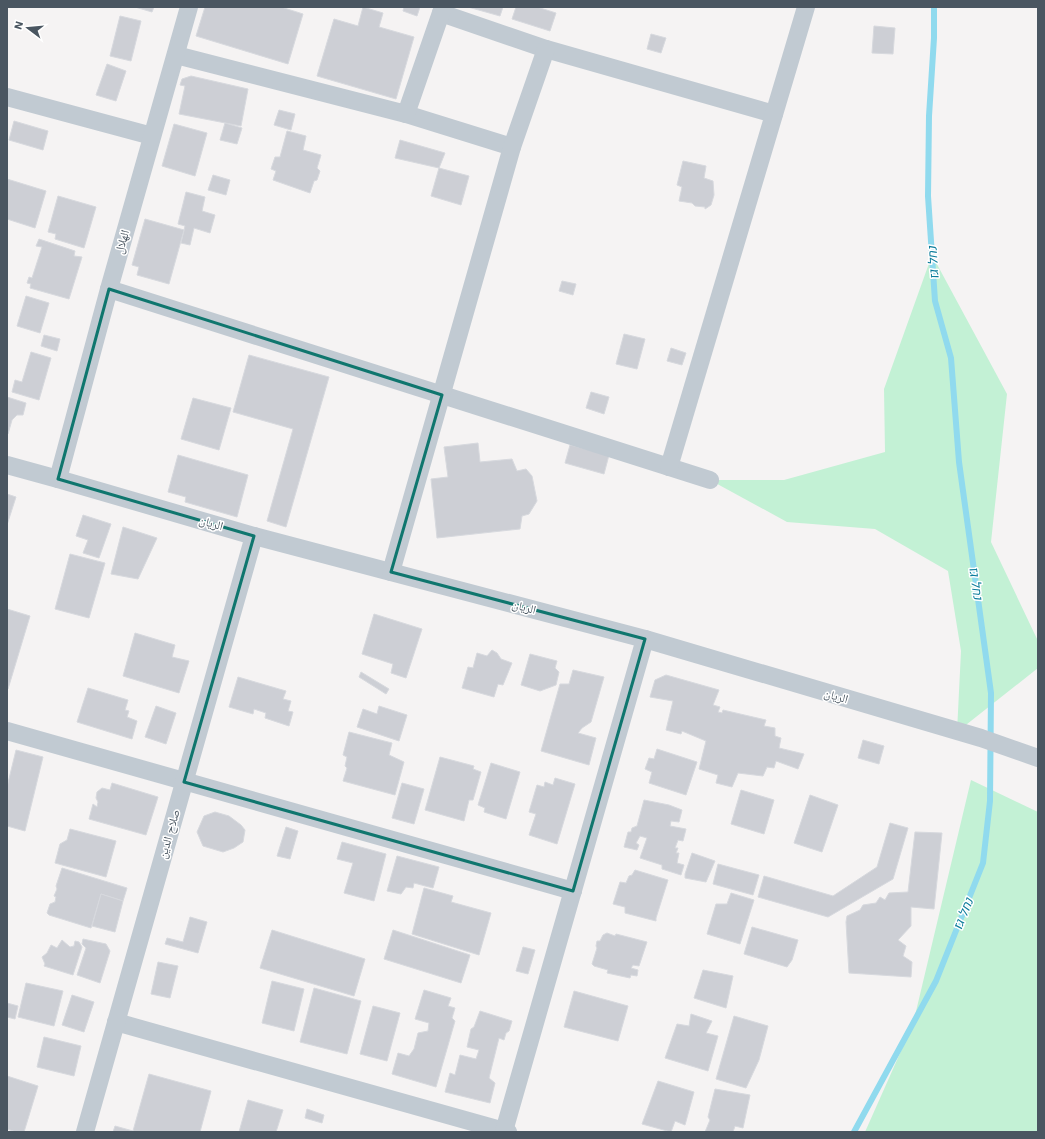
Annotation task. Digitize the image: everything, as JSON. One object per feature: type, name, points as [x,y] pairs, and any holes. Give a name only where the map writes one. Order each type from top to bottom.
[{"type":"street","name":"الهلال","points":[[58,479],[109,289],[190,7]]},
{"type":"street","points":[[669,467],[806,7]]},
{"type":"street","points":[[406,114],[442,10],[546,49],[774,114]]},
{"type":"street","points":[[391,572],[512,147],[546,49]]},
{"type":"street","points":[[176,55],[406,114],[512,147]]},
{"type":"street","points":[[7,97],[152,136]]},
{"type":"street","points":[[109,289],[710,480]]},
{"type":"street","name":"الريان","points":[[7,465],[254,536],[645,639],[981,738],[1038,758]]},
{"type":"street","name":"صلاح الدين","points":[[85,1132],[254,536]]},
{"type":"street","points":[[116,1022],[506,1131],[645,639]]},
{"type":"street","points":[[7,731],[573,891]]},
{"type":"highlighted area","points":[[109,289],[442,395],[391,572],[645,639],[573,891],[184,782],[254,536],[58,479]]},
{"type":"green space","points":[[932,255],[1007,394],[991,542],[1038,641],[1038,668],[957,732],[961,651],[948,571],[875,529],[787,522],[710,480],[784,480],[885,452],[884,389]]},
{"type":"green space","points":[[971,780],[1038,812],[1038,1132],[865,1132],[913,1024]]},
{"type":"building","points":[[135,7],[154,7],[152,12]]},
{"type":"building","points":[[205,7],[281,7],[303,14],[288,64],[196,36]]},
{"type":"building","points":[[363,7],[383,13],[379,27],[414,37],[396,99],[317,76],[334,19],[358,26]]},
{"type":"building","points":[[404,7],[420,7],[417,16],[403,11]]},
{"type":"building","points":[[468,7],[503,7],[500,16]]},
{"type":"building","points":[[516,7],[537,7],[556,13],[550,31],[512,19]]},
{"type":"building","points":[[120,16],[141,21],[131,61],[110,56]]},
{"type":"building","points":[[874,26],[895,28],[893,54],[872,53]]},
{"type":"building","points":[[651,34],[666,38],[661,53],[647,49]]},
{"type":"building","points":[[107,64],[126,71],[116,101],[96,95]]},
{"type":"building","points":[[191,76],[248,89],[241,126],[179,114],[185,86],[180,85],[182,79]]},
{"type":"building","points":[[279,110],[295,114],[291,130],[274,125]]},
{"type":"building","points":[[14,121],[48,131],[43,150],[9,140]]},
{"type":"building","points":[[225,123],[242,128],[237,144],[220,140]]},
{"type":"building","points":[[174,124],[207,133],[195,176],[162,166]]},
{"type":"building","points":[[287,131],[306,136],[303,150],[321,155],[317,168],[320,171],[317,180],[314,181],[310,193],[273,180],[276,171],[271,169],[275,157],[280,157]]},
{"type":"building","points":[[400,140],[445,153],[439,168],[395,158]]},
{"type":"building","points":[[683,161],[706,166],[704,178],[713,181],[714,195],[711,205],[705,209],[705,207],[695,206],[692,203],[679,201],[682,187],[677,185]]},
{"type":"building","points":[[439,168],[469,176],[461,205],[431,196]]},
{"type":"building","points":[[213,175],[230,180],[226,195],[208,190]]},
{"type":"building","points":[[7,179],[46,191],[35,228],[7,219]]},
{"type":"building","points":[[186,192],[205,197],[202,211],[215,215],[210,233],[194,228],[190,245],[181,243],[185,226],[178,224]]},
{"type":"building","points":[[58,196],[96,207],[84,248],[55,239],[56,234],[48,232]]},
{"type":"building","points":[[145,219],[184,230],[169,284],[137,275],[139,267],[132,265]]},
{"type":"building","points":[[39,239],[75,251],[74,256],[82,257],[69,299],[30,288],[31,284],[27,283],[29,277],[32,278],[42,247],[36,246]]},
{"type":"building","points":[[562,281],[576,284],[573,295],[559,291]]},
{"type":"building","points":[[26,296],[49,303],[40,333],[17,326]]},
{"type":"building","points":[[624,334],[645,339],[637,369],[616,364]]},
{"type":"building","points":[[44,335],[60,339],[57,351],[41,346]]},
{"type":"building","points":[[671,348],[686,353],[682,365],[667,361]]},
{"type":"building","points":[[31,352],[51,358],[39,400],[12,392],[15,380],[22,382]]},
{"type":"building","points":[[249,355],[329,377],[286,527],[267,521],[293,429],[233,412]]},
{"type":"building","points":[[591,392],[609,397],[604,414],[586,408]]},
{"type":"building","points":[[7,397],[26,403],[23,415],[17,415],[12,420],[8,434],[7,434]]},
{"type":"building","points":[[193,398],[231,408],[219,450],[181,439]]},
{"type":"building","points":[[478,443],[480,462],[512,459],[517,471],[526,469],[532,476],[537,501],[529,514],[522,516],[520,529],[437,538],[431,479],[448,477],[444,447]]},
{"type":"building","points":[[570,445],[609,455],[604,474],[565,463]]},
{"type":"building","points":[[178,455],[248,475],[237,517],[185,502],[186,497],[168,492]]},
{"type":"building","points":[[7,494],[16,497],[7,525]]},
{"type":"building","points":[[83,515],[111,524],[99,558],[83,553],[88,540],[76,536]]},
{"type":"building","points":[[123,527],[157,538],[138,579],[111,574]]},
{"type":"building","points":[[70,554],[105,563],[89,618],[55,609]]},
{"type":"building","points":[[7,609],[30,616],[8,689],[7,689]]},
{"type":"building","points":[[374,614],[422,629],[406,678],[391,673],[393,664],[362,654]]},
{"type":"building","points":[[135,633],[175,645],[172,657],[189,661],[179,693],[123,676]]},
{"type":"building","points":[[492,650],[497,653],[501,659],[512,663],[503,685],[498,684],[494,697],[462,688],[468,667],[473,668],[477,653],[487,656]]},
{"type":"building","points":[[530,654],[557,661],[555,668],[559,672],[556,685],[540,691],[521,685]]},
{"type":"building","points":[[573,670],[604,677],[591,722],[582,728],[578,733],[596,738],[589,765],[541,751],[560,684],[569,684]]},
{"type":"building","points":[[361,672],[389,689],[386,694],[359,677]]},
{"type":"building","points":[[666,675],[719,690],[713,705],[720,707],[718,712],[722,713],[723,710],[766,720],[764,726],[775,728],[775,736],[781,738],[779,748],[804,754],[798,769],[776,761],[774,768],[767,767],[763,776],[738,773],[732,787],[716,783],[718,775],[699,769],[706,741],[682,731],[681,734],[666,730],[673,701],[650,697],[655,680]]},
{"type":"building","points":[[238,677],[286,691],[283,699],[291,701],[288,711],[293,712],[289,726],[265,718],[266,713],[254,709],[253,714],[229,707]]},
{"type":"building","points":[[88,688],[128,700],[125,710],[129,711],[127,717],[137,721],[132,739],[77,722]]},
{"type":"building","points":[[156,706],[176,713],[166,744],[145,737]]},
{"type":"building","points":[[379,706],[407,715],[399,741],[357,727],[363,709],[377,714]]},
{"type":"building","points":[[349,732],[392,743],[389,755],[404,762],[395,795],[343,781],[347,768],[345,766],[347,757],[343,755]]},
{"type":"building","points":[[863,740],[884,746],[879,764],[858,758]]},
{"type":"building","points":[[657,749],[697,762],[686,795],[649,783],[652,772],[645,769],[649,758],[654,759]]},
{"type":"building","points":[[16,750],[43,757],[25,831],[7,826],[7,787]]},
{"type":"building","points":[[440,757],[474,766],[473,769],[481,772],[473,800],[469,800],[464,821],[425,810]]},
{"type":"building","points":[[491,763],[520,772],[506,819],[484,812],[485,808],[478,805]]},
{"type":"building","points":[[555,778],[575,784],[557,844],[529,835],[536,814],[529,812],[537,785],[544,787],[545,782],[553,785]]},
{"type":"building","points":[[112,783],[158,797],[146,835],[89,819],[93,804],[97,807],[97,792],[102,788],[110,790]]},
{"type":"building","points":[[402,783],[424,789],[414,824],[392,818]]},
{"type":"building","points":[[741,790],[774,800],[764,834],[731,824]]},
{"type":"building","points":[[810,795],[838,805],[822,852],[794,843]]},
{"type":"building","points":[[644,800],[669,805],[682,810],[679,822],[671,821],[670,826],[686,829],[683,841],[678,840],[675,848],[678,848],[676,853],[679,853],[677,863],[684,865],[681,875],[662,869],[662,865],[640,858],[647,838],[640,836],[636,843],[639,845],[637,850],[624,847],[628,832],[631,832],[632,828],[637,826]]},
{"type":"building","points":[[215,812],[229,816],[241,825],[245,830],[243,842],[234,848],[223,852],[203,846],[197,832],[204,816]]},
{"type":"building","points":[[890,823],[908,828],[893,879],[828,917],[758,897],[764,876],[833,896],[877,867]]},
{"type":"building","points":[[286,827],[298,831],[290,859],[277,856]]},
{"type":"building","points":[[70,829],[116,841],[106,877],[55,863],[60,844],[67,840]]},
{"type":"building","points":[[915,832],[942,833],[934,909],[911,907],[911,926],[898,940],[906,946],[903,956],[912,962],[911,977],[849,973],[846,922],[847,916],[860,910],[863,905],[876,903],[880,897],[885,900],[889,893],[908,892]]},
{"type":"building","points":[[342,842],[386,854],[374,901],[344,893],[353,863],[337,859]]},
{"type":"building","points":[[692,853],[715,861],[706,882],[685,878]]},
{"type":"building","points":[[397,856],[439,867],[433,888],[414,883],[413,888],[406,887],[401,894],[387,891]]},
{"type":"building","points":[[718,864],[759,875],[753,895],[713,884]]},
{"type":"building","points":[[62,868],[127,888],[123,901],[101,894],[91,928],[49,915],[47,913],[50,904],[55,902],[56,897],[54,896],[57,889],[56,886]]},
{"type":"building","points":[[635,870],[668,880],[656,921],[625,913],[625,907],[613,904],[620,882],[626,883],[629,876],[632,875]]},
{"type":"building","points":[[424,888],[453,896],[451,902],[491,913],[479,955],[412,934]]},
{"type":"building","points":[[731,893],[754,900],[740,944],[707,934],[716,904],[727,904]]},
{"type":"building","points":[[101,894],[123,901],[115,932],[92,926]]},
{"type":"building","points":[[190,917],[207,922],[198,953],[165,944],[167,938],[183,942]]},
{"type":"building","points":[[752,927],[798,940],[792,960],[787,967],[744,954]]},
{"type":"building","points":[[272,930],[365,959],[354,996],[260,968]]},
{"type":"building","points":[[393,930],[470,955],[461,983],[384,959]]},
{"type":"building","points":[[607,933],[647,942],[639,966],[633,965],[631,968],[638,970],[637,976],[631,975],[630,978],[607,973],[608,970],[592,964],[597,948],[597,941],[600,941],[603,935]]},
{"type":"building","points":[[83,939],[106,944],[110,951],[100,983],[77,975],[86,948],[82,944]]},
{"type":"building","points":[[62,940],[70,947],[74,946],[75,941],[79,942],[82,947],[73,975],[44,966],[45,964],[42,957],[47,953],[51,945],[57,948]]},
{"type":"building","points":[[523,947],[535,950],[528,974],[516,971]]},
{"type":"building","points":[[158,962],[178,966],[170,998],[151,994]]},
{"type":"building","points":[[703,970],[733,976],[726,1008],[694,998]]},
{"type":"building","points":[[272,981],[304,989],[294,1031],[262,1023]]},
{"type":"building","points":[[26,983],[63,991],[54,1026],[18,1017]]},
{"type":"building","points":[[314,988],[361,1001],[347,1054],[300,1042]]},
{"type":"building","points":[[424,990],[451,998],[448,1006],[455,1008],[452,1018],[455,1021],[436,1087],[392,1074],[398,1053],[409,1056],[414,1049],[418,1033],[428,1031],[429,1023],[415,1019]]},
{"type":"building","points":[[574,991],[628,1006],[618,1041],[564,1027]]},
{"type":"building","points":[[72,995],[94,1002],[84,1032],[62,1025]]},
{"type":"building","points":[[7,1003],[18,1006],[15,1019],[7,1017]]},
{"type":"building","points":[[373,1006],[400,1013],[387,1061],[360,1054]]},
{"type":"building","points":[[480,1011],[512,1021],[504,1040],[499,1038],[489,1078],[495,1083],[490,1103],[445,1092],[450,1073],[455,1075],[460,1055],[476,1059],[479,1050],[467,1047],[471,1029],[474,1027]]},
{"type":"building","points":[[691,1014],[712,1021],[706,1033],[718,1036],[708,1071],[665,1058],[677,1024],[689,1026]]},
{"type":"building","points":[[734,1016],[768,1026],[759,1060],[746,1088],[716,1079]]},
{"type":"building","points":[[44,1037],[81,1046],[74,1076],[37,1067]]},
{"type":"building","points":[[149,1074],[211,1091],[200,1132],[113,1132],[115,1126],[133,1131]]},
{"type":"building","points":[[7,1076],[38,1086],[24,1132],[16,1132],[7,1129]]},
{"type":"building","points":[[658,1081],[694,1092],[685,1125],[675,1121],[671,1132],[642,1124]]},
{"type":"building","points":[[715,1089],[750,1095],[743,1128],[735,1126],[733,1132],[705,1132],[710,1120],[708,1117]]},
{"type":"building","points":[[248,1100],[283,1110],[276,1132],[239,1132]]},
{"type":"building","points":[[307,1109],[324,1115],[322,1123],[305,1118]]},
{"type":"waterway","name":"נחל גז","points":[[854,1132],[936,981],[983,863],[990,801],[991,693],[959,462],[951,358],[935,301],[928,196],[929,116],[934,38],[934,7]]}]
